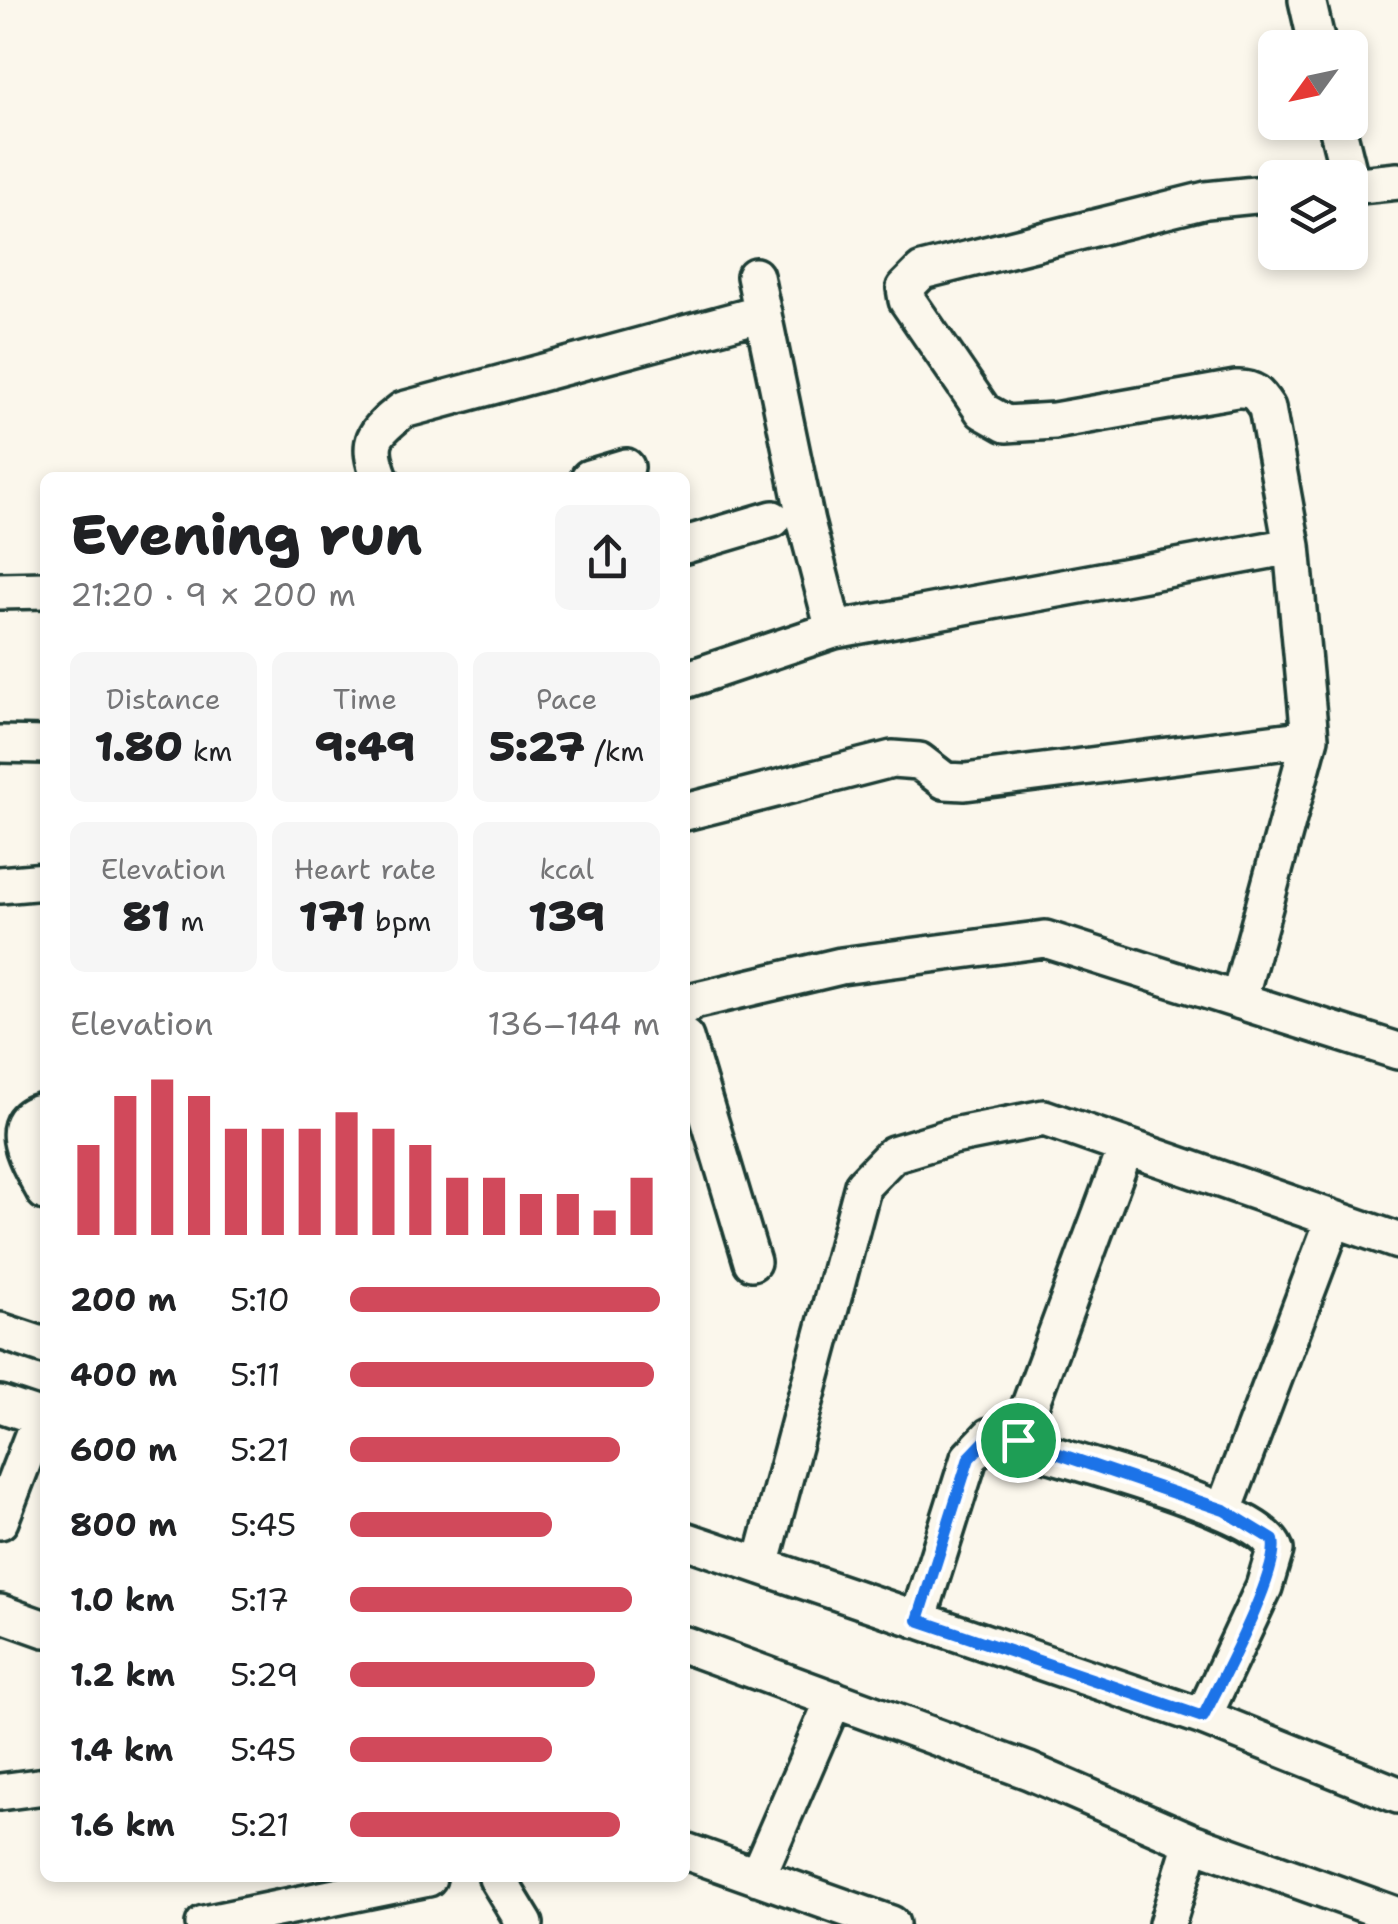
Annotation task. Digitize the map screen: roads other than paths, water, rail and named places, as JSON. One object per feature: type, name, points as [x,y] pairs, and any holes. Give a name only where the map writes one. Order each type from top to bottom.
[{"type":"street","points":[[1307,0],[1314,30]]},
{"type":"street","points":[[1368,182],[1398,181]]},
{"type":"street","points":[[1239,999],[1310,738],[1292,546],[1267,408],[1250,388],[1054,421],[1006,424],[983,412],[907,300],[905,288],[922,271],[1206,200],[1258,195]]},
{"type":"street","points":[[755,276],[806,522],[834,630]]},
{"type":"street","points":[[378,472],[370,452],[376,433],[403,410],[763,313]]},
{"type":"street","points":[[611,472],[626,468]]},
{"type":"street","points":[[690,545],[774,520]]},
{"type":"street","points":[[690,678],[834,630],[1292,546]]},
{"type":"street","points":[[0,591],[40,590]]},
{"type":"street","points":[[690,811],[892,758],[919,761],[946,781],[965,782],[1310,738]]},
{"type":"street","points":[[0,744],[40,745]]},
{"type":"street","points":[[0,885],[40,881]]},
{"type":"street","points":[[690,1003],[841,966],[1044,939],[1398,1050]]},
{"type":"street","points":[[690,1055],[752,1262]]},
{"type":"street","points":[[40,1112],[25,1116],[18,1124],[16,1137],[40,1183]]},
{"type":"street","points":[[761,1566],[863,1185],[893,1154],[953,1136],[1044,1118],[1398,1241]]},
{"type":"street","points":[[1018,1440],[1125,1149]]},
{"type":"street","points":[[1224,1510],[1334,1219]]},
{"type":"street","points":[[0,1331],[40,1344]]},
{"type":"street","points":[[0,1404],[40,1417]]},
{"type":"street","points":[[0,1521],[40,1425]]},
{"type":"street","points":[[918,1620],[969,1458],[990,1436],[1018,1440],[1224,1510],[1270,1536],[1276,1550],[1264,1587],[1203,1717]]},
{"type":"street","points":[[690,1542],[1203,1717],[1398,1795]]},
{"type":"street","points":[[0,1613],[40,1627]]},
{"type":"street","points":[[690,1647],[1029,1771],[1192,1842],[1398,1916]]},
{"type":"street","points":[[756,1877],[834,1699]]},
{"type":"street","points":[[0,1792],[40,1787]]},
{"type":"street","points":[[1167,1924],[1192,1842]]},
{"type":"street","points":[[690,1854],[891,1924]]},
{"type":"street","points":[[204,1924],[409,1882]]},
{"type":"street","points":[[499,1882],[525,1924]]}]
